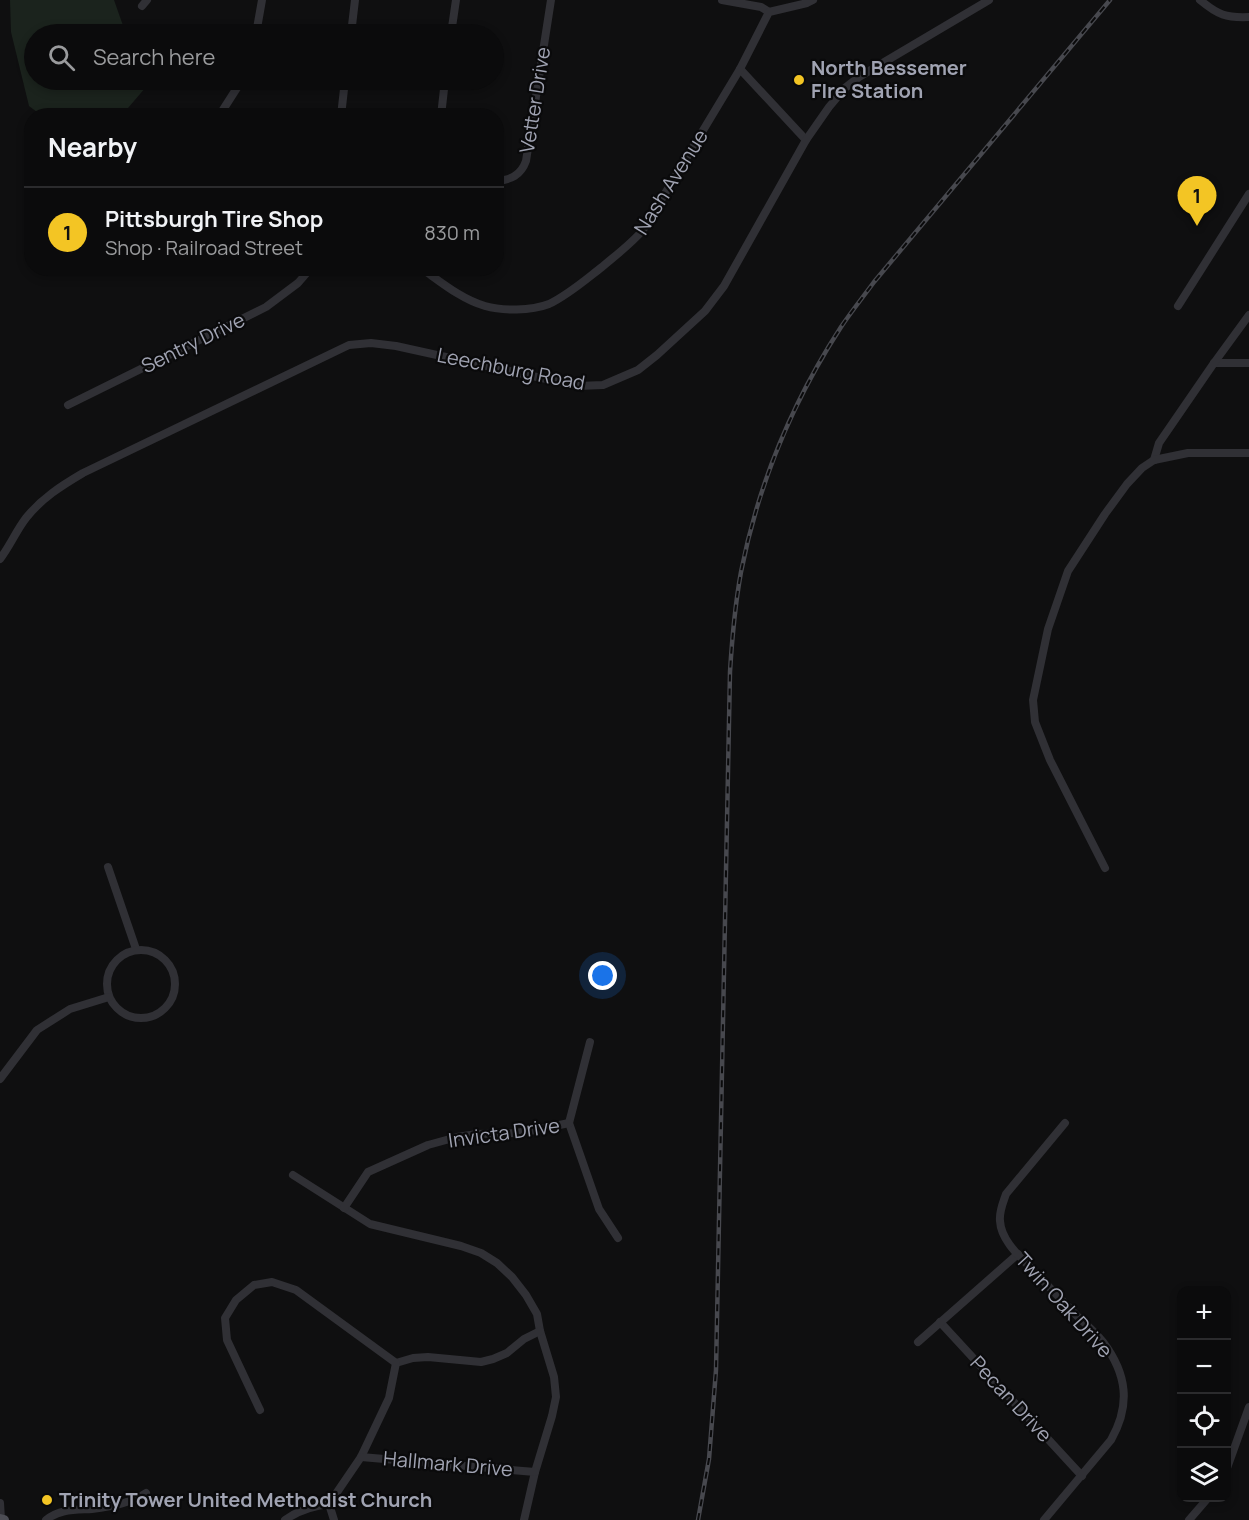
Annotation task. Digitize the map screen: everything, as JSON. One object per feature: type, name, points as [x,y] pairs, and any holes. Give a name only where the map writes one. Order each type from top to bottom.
[{"type":"street","points":[[258,24],[262,0]]},
{"type":"street","points":[[352,24],[356,0]]},
{"type":"street","points":[[452,24],[456,0]]},
{"type":"street","name":"Vetter Drive","points":[[504,181],[516,176],[523,169],[526,161],[551,0]]},
{"type":"street","points":[[722,0],[761,7],[769,12],[813,0]]},
{"type":"street","name":"Leechburg Road","points":[[0,559],[25,519],[42,500],[82,472],[349,345],[371,343],[396,346],[578,386],[603,385],[638,370],[705,311],[724,286],[806,140],[845,88],[989,0]]},
{"type":"street","points":[[1200,0],[1224,16],[1249,17]]},
{"type":"street","name":"Nash Avenue","points":[[433,276],[461,295],[484,305],[502,309],[524,309],[547,304],[580,284],[633,242],[643,230],[740,69],[769,12]]},
{"type":"street","points":[[740,69],[806,140]]},
{"type":"street","points":[[224,108],[236,90]]},
{"type":"street","points":[[342,108],[344,90]]},
{"type":"street","points":[[442,108],[445,90]]},
{"type":"street","points":[[1178,306],[1249,194]]},
{"type":"street","name":"Sentry Drive","points":[[68,405],[266,307],[304,276]]},
{"type":"street","points":[[1154,460],[1160,443],[1249,315]]},
{"type":"street","points":[[1214,363],[1249,363]]},
{"type":"street","points":[[1105,868],[1050,760],[1035,722],[1033,700],[1048,629],[1068,571],[1127,484],[1142,468],[1154,460],[1188,453],[1249,453]]},
{"type":"street","points":[[108,867],[136,949]]},
{"type":"street","points":[[136,949],[148,950],[159,955],[172,971],[174,990],[171,999],[159,1012],[147,1017],[125,1014],[116,1008],[109,997],[106,980],[110,968],[119,957],[136,949]]},
{"type":"street","points":[[0,1079],[37,1030],[70,1009],[109,997]]},
{"type":"street","name":"Invicta Drive","points":[[344,1208],[368,1172],[428,1145],[457,1137],[514,1133],[569,1123],[590,1042]]},
{"type":"street","points":[[569,1123],[599,1209],[618,1238]]},
{"type":"street","name":"Twin Oak Drive","points":[[1044,1520],[1111,1440],[1119,1426],[1125,1391],[1116,1362],[1102,1342],[1018,1254],[1003,1234],[1000,1221],[1000,1208],[1006,1194],[1065,1123]]},
{"type":"street","points":[[292,1175],[370,1224],[481,1253],[497,1263],[526,1295],[537,1314],[554,1377],[556,1397],[524,1520]]},
{"type":"street","points":[[918,1342],[1018,1254]]},
{"type":"street","points":[[260,1410],[227,1340],[225,1318],[236,1300],[254,1285],[272,1282],[296,1290],[396,1363]]},
{"type":"street","name":"Pecan Drive","points":[[940,1322],[1082,1476]]},
{"type":"street","points":[[396,1363],[428,1357],[481,1362],[507,1353],[540,1330]]},
{"type":"street","points":[[285,1520],[312,1506],[329,1504],[361,1457],[389,1398],[396,1363]]},
{"type":"street","points":[[1231,1459],[1249,1407]]},
{"type":"street","name":"Hallmark Drive","points":[[361,1457],[535,1472]]},
{"type":"street","points":[[46,1520],[59,1512],[109,1506],[139,1498],[146,1492]]},
{"type":"street","points":[[1189,1520],[1204,1502]]},
{"type":"street","points":[[0,1503],[2,1519]]},
{"type":"street","points":[[329,1504],[334,1520]]},
{"type":"shaded area","points":[[10,0],[114,0],[122,24],[24,24],[24,85],[11,32]]},
{"type":"shaded area","points":[[25,90],[143,90],[128,108],[32,108],[29,106]]},
{"type":"railway","points":[[698,1520],[709,1459],[716,1370],[730,672],[737,597],[748,540],[779,445],[808,384],[841,327],[874,282],[1110,0]]},
{"type":"place","name":"North Bessemer FIre Station","points":[[799,80]]},
{"type":"place","name":"Pittsburgh Tire Shop","points":[[1197,226]]},
{"type":"place","name":"Trinity Tower United Methodist Church","points":[[47,1500]]}]
